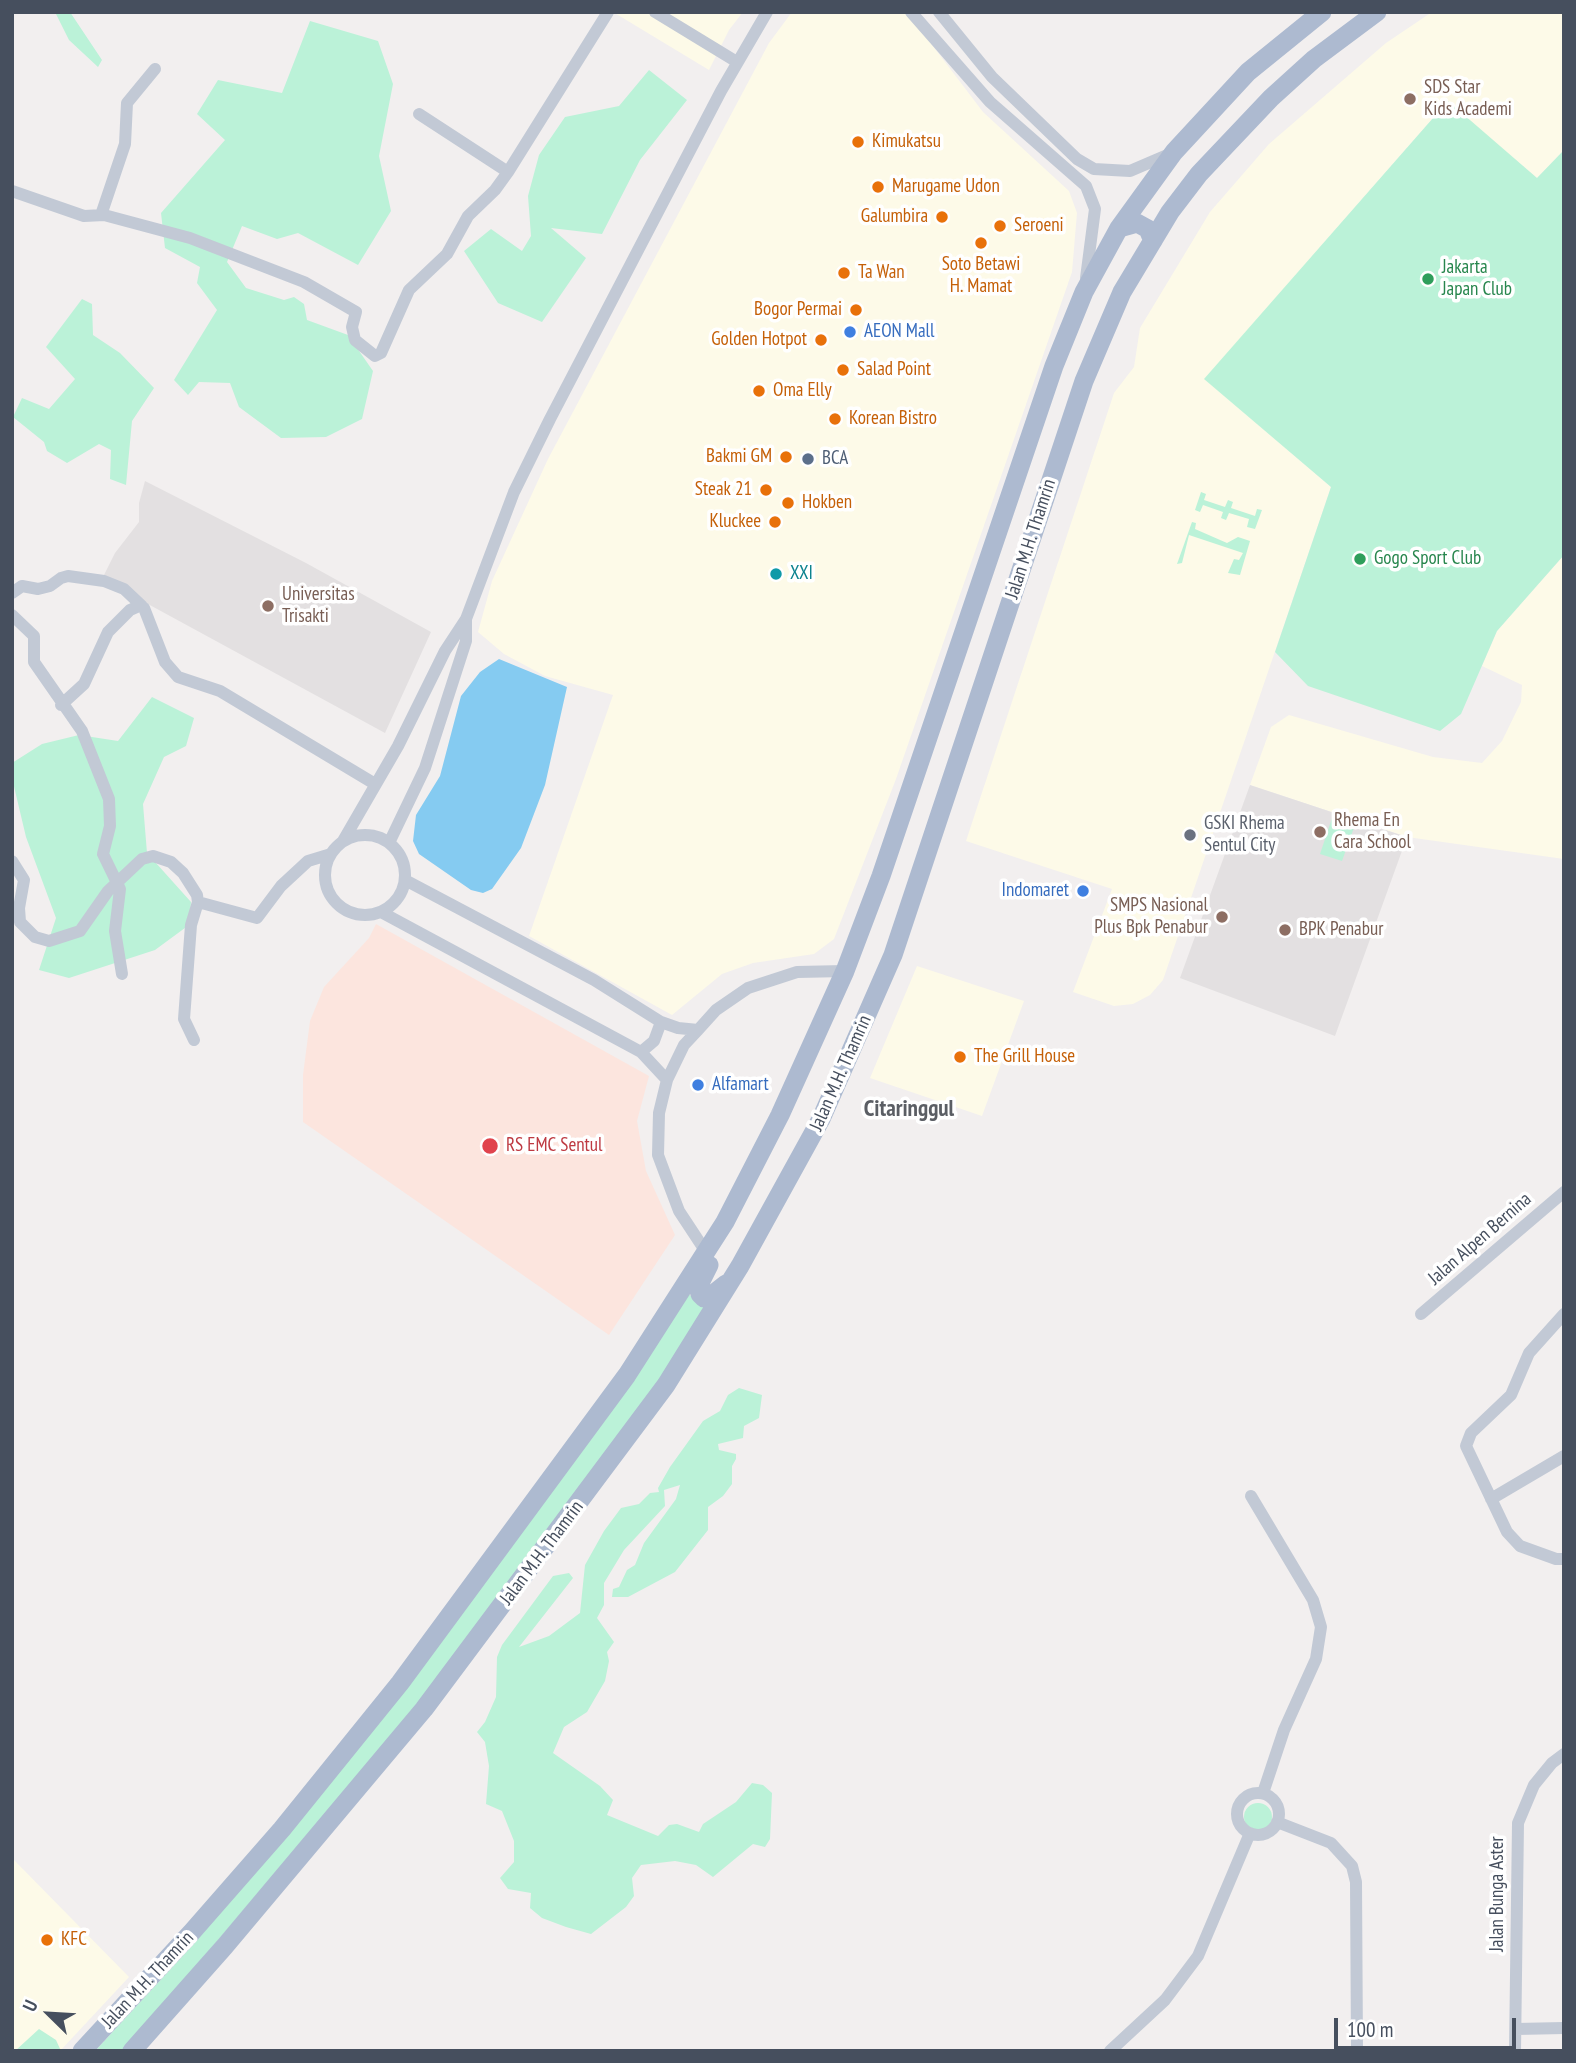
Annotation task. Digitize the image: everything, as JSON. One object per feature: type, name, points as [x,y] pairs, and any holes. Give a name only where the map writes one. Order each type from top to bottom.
[{"type":"main road","name":"Jalan M.H. Thamrin","points":[[82,2051],[282,1829],[400,1683],[627,1375],[725,1222],[780,1115],[845,971],[881,876],[1054,366],[1084,292],[1119,228],[1174,152],[1248,72],[1306,19],[1322,12]]},
{"type":"main road","name":"Jalan M.H. Thamrin","points":[[132,2051],[225,1946],[424,1709],[667,1385],[740,1266],[821,1119],[893,955],[1084,381],[1122,292],[1170,212],[1199,174],[1270,98],[1314,59],[1377,12]]},
{"type":"main road","points":[[1142,195],[1147,206],[1158,214],[1170,212]]},
{"type":"main road","points":[[1119,228],[1137,223],[1147,229],[1153,242]]},
{"type":"main road","points":[[725,1222],[721,1243],[698,1287],[700,1294],[704,1298],[712,1295],[726,1285],[740,1266]]},
{"type":"street","points":[[12,191],[84,216],[101,215],[190,238],[330,294],[356,312],[352,327],[355,340],[375,356],[381,353],[410,290],[447,254],[468,216],[495,190],[508,172],[607,12]]},
{"type":"street","points":[[655,12],[737,62]]},
{"type":"street","points":[[667,1080],[642,1052],[381,912],[356,914],[335,901],[325,878],[331,854],[343,841],[420,705],[445,651],[466,620],[514,492],[737,62],[767,12]]},
{"type":"street","points":[[930,12],[914,17],[990,102],[1086,186],[1095,208],[1084,292]]},
{"type":"street","points":[[939,12],[992,77],[1077,159],[1094,169],[1130,171],[1174,152]]},
{"type":"street","points":[[101,215],[125,144],[127,103],[155,69]]},
{"type":"street","points":[[419,114],[508,172]]},
{"type":"street","points":[[12,593],[22,586],[37,589],[50,586],[68,576],[104,581],[124,589],[142,606],[165,662],[178,677],[220,691],[375,784]]},
{"type":"street","points":[[61,705],[84,684],[108,632],[130,610],[142,606]]},
{"type":"street","points":[[12,615],[34,636],[34,662],[61,705],[82,731],[109,799],[110,826],[103,854],[119,882],[116,931],[122,974]]},
{"type":"street","points":[[389,843],[425,768],[466,641],[466,620]]},
{"type":"street","points":[[343,841],[366,835],[389,843],[404,863],[405,880],[394,902],[381,912]]},
{"type":"street","points":[[198,902],[257,918],[281,886],[308,861],[331,854]]},
{"type":"street","points":[[12,861],[24,880],[20,922],[28,932],[41,940],[59,940],[80,931],[102,898],[142,859],[163,857],[183,873],[197,895],[198,902],[191,925],[184,1019],[194,1040]]},
{"type":"street","points":[[12,861],[17,886],[12,899]]},
{"type":"street","points":[[405,880],[594,980],[661,1022],[678,1028],[698,1030]]},
{"type":"street","points":[[706,1252],[679,1211],[658,1155],[659,1113],[667,1080],[684,1045],[716,1010],[748,988],[797,972],[845,971]]},
{"type":"street","points":[[642,1052],[653,1041],[661,1022]]},
{"type":"street","name":"Jalan Alpen Bernina","points":[[1421,1314],[1564,1192]]},
{"type":"street","points":[[1564,1314],[1529,1353],[1506,1402],[1467,1439],[1466,1446],[1497,1516],[1520,1546],[1556,1559],[1564,1559]]},
{"type":"street","points":[[1490,1499],[1564,1456]]},
{"type":"street","points":[[1251,1496],[1313,1600],[1321,1627],[1316,1659],[1284,1730],[1263,1793]]},
{"type":"street","name":"Jalan Bunga Aster","points":[[1515,2051],[1518,1823],[1534,1785],[1552,1763],[1564,1754]]},
{"type":"street","points":[[1263,1793],[1277,1804],[1277,1822],[1269,1832],[1250,1833],[1241,1827],[1237,1810],[1246,1796],[1263,1793]]},
{"type":"street","points":[[1277,1822],[1331,1843],[1352,1866],[1356,1882],[1357,2051]]},
{"type":"street","points":[[1110,2051],[1165,2000],[1198,1956],[1250,1833]]},
{"type":"street","points":[[1516,2029],[1564,2028]]},
{"type":"shaded area","points":[[613,12],[743,12],[729,30],[709,70]]},
{"type":"shaded area","points":[[792,12],[907,12],[983,112],[1069,191],[1077,213],[1072,272],[896,779],[834,939],[814,954],[753,963],[722,974],[672,1015],[529,936],[613,695],[545,676],[504,654],[478,632],[492,581],[548,459],[769,43]]},
{"type":"shaded area","points":[[1432,12],[1564,12],[1564,150],[1537,178],[1447,102],[1205,379],[1331,487],[1163,980],[1150,995],[1133,1004],[1114,1006],[1073,992],[1112,889],[966,841],[1114,393],[1134,367],[1140,328],[1210,212],[1269,144],[1386,43]]},
{"type":"shaded area","name":"Universitas Trisakti","points":[[145,481],[306,563],[431,632],[385,733],[102,579],[115,553],[139,522],[139,503]]},
{"type":"shaded area","points":[[1564,555],[1564,859],[1407,837],[1250,785],[1271,727],[1289,715],[1433,757],[1482,763],[1502,741],[1521,702],[1522,685],[1482,666],[1497,631]]},
{"type":"shaded area","name":"BPK Penabur","points":[[1250,785],[1407,837],[1335,1036],[1180,978]]},
{"type":"shaded area","name":"RS EMC Sentul","points":[[376,924],[649,1076],[637,1121],[646,1171],[675,1235],[609,1335],[303,1122],[303,1075],[310,1021],[324,987],[369,938]]},
{"type":"shaded area","points":[[917,966],[1024,1001],[982,1116],[870,1078]]},
{"type":"shaded area","points":[[14,1860],[129,1977],[60,2051],[12,2051]]},
{"type":"green space","points":[[55,12],[70,12],[102,60],[98,67],[69,40]]},
{"type":"green space","points":[[310,21],[378,41],[393,84],[379,156],[391,211],[358,265],[298,233],[277,239],[242,226],[227,262],[246,288],[284,300],[294,297],[304,304],[307,320],[348,335],[373,371],[362,419],[326,437],[281,438],[239,407],[230,383],[199,382],[188,395],[174,380],[217,310],[197,283],[200,267],[165,248],[161,213],[225,140],[197,114],[218,80],[282,93]]},
{"type":"green space","points":[[649,70],[687,100],[640,160],[602,234],[551,228],[586,258],[542,322],[498,303],[464,251],[491,229],[522,251],[531,236],[528,196],[539,155],[565,117],[619,106]]},
{"type":"green space","name":"Jakarta Japan Club","points":[[1448,101],[1537,178],[1564,150],[1564,555],[1497,631],[1461,714],[1440,731],[1308,686],[1275,652],[1331,487],[1204,379]]},
{"type":"green space","points":[[82,299],[92,304],[93,335],[120,353],[154,388],[132,421],[126,485],[110,479],[111,450],[99,444],[67,463],[47,451],[44,442],[13,417],[22,398],[49,409],[75,379],[46,347]]},
{"type":"green space","points":[[1201,492],[1206,494],[1204,500],[1225,507],[1228,500],[1233,502],[1231,508],[1255,516],[1257,509],[1262,510],[1255,529],[1247,527],[1249,519],[1229,513],[1226,520],[1221,518],[1223,512],[1203,505],[1200,512],[1195,510]]},
{"type":"green space","points":[[1192,522],[1196,523],[1195,529],[1227,543],[1238,537],[1250,541],[1240,575],[1228,573],[1234,559],[1239,560],[1243,553],[1189,535],[1182,563],[1177,564]]},
{"type":"green space","points":[[152,697],[194,718],[186,746],[164,757],[143,804],[147,853],[191,902],[189,925],[155,950],[69,978],[39,970],[56,918],[26,837],[12,778],[12,763],[42,744],[79,735],[118,741]]},
{"type":"green space","points":[[1333,815],[1356,822],[1342,861],[1320,854]]},
{"type":"green space","points":[[689,1294],[699,1305],[708,1302],[688,1337],[608,1455],[417,1706],[124,2051],[95,2051],[192,1946],[403,1688]]},
{"type":"green space","points":[[739,1388],[762,1395],[759,1418],[744,1426],[743,1438],[718,1444],[719,1450],[736,1454],[732,1466],[732,1484],[723,1496],[708,1507],[708,1530],[675,1572],[628,1597],[612,1597],[613,1589],[619,1587],[627,1570],[635,1565],[644,1543],[676,1499],[680,1485],[664,1490],[665,1506],[624,1550],[604,1583],[604,1605],[597,1618],[614,1642],[607,1652],[609,1661],[605,1681],[587,1712],[564,1727],[553,1753],[600,1786],[613,1800],[607,1815],[658,1836],[669,1825],[677,1824],[699,1832],[703,1824],[736,1802],[752,1783],[763,1785],[772,1793],[770,1839],[765,1847],[753,1844],[713,1877],[696,1865],[675,1861],[641,1865],[632,1878],[634,1896],[626,1907],[591,1934],[566,1927],[542,1918],[530,1908],[531,1893],[508,1889],[500,1878],[514,1862],[514,1841],[502,1811],[486,1804],[489,1766],[485,1742],[477,1732],[485,1722],[496,1697],[497,1657],[502,1645],[553,1576],[569,1573],[573,1578],[519,1647],[549,1636],[580,1613],[585,1565],[604,1531],[621,1508],[639,1504],[650,1493],[659,1492],[658,1488],[670,1467],[703,1421],[720,1411],[728,1395]]},
{"type":"green space","points":[[1258,1803],[1268,1807],[1272,1817],[1268,1827],[1258,1831],[1248,1827],[1244,1817],[1248,1807]]},
{"type":"green space","points":[[39,2029],[56,2040],[61,2051],[15,2051]]},
{"type":"water","points":[[499,659],[567,687],[545,785],[521,848],[492,889],[483,893],[471,890],[419,854],[413,841],[416,815],[440,776],[461,696],[480,672]]},
{"type":"place","name":"SDS Star Kids Academi","points":[[1410,99]]},
{"type":"place","name":"Kimukatsu","points":[[858,142]]},
{"type":"place","name":"Marugame Udon","points":[[878,187]]},
{"type":"place","name":"Galumbira","points":[[942,217]]},
{"type":"place","name":"Seroeni","points":[[1000,226]]},
{"type":"place","name":"Soto Betawi H. Mamat","points":[[981,243]]},
{"type":"place","name":"Ta Wan","points":[[844,273]]},
{"type":"place","name":"Jakarta Japan Club","points":[[1428,279]]},
{"type":"place","name":"Bogor Permai","points":[[856,310]]},
{"type":"place","name":"AEON Mall","points":[[850,332]]},
{"type":"place","name":"Golden Hotpot","points":[[821,340]]},
{"type":"place","name":"Salad Point","points":[[843,370]]},
{"type":"place","name":"Oma Elly","points":[[759,391]]},
{"type":"place","name":"Korean Bistro","points":[[835,419]]},
{"type":"place","name":"Bakmi GM","points":[[786,457]]},
{"type":"place","name":"BCA","points":[[808,459]]},
{"type":"place","name":"Steak 21","points":[[766,490]]},
{"type":"place","name":"Hokben","points":[[788,503]]},
{"type":"place","name":"Kluckee","points":[[775,522]]},
{"type":"place","name":"Gogo Sport Club","points":[[1360,559]]},
{"type":"place","name":"XXI","points":[[776,574]]},
{"type":"place","name":"Universitas Trisakti","points":[[268,606]]},
{"type":"place","name":"Rhema En Cara School","points":[[1320,832]]},
{"type":"place","name":"GSKI Rhema Sentul City","points":[[1190,835]]},
{"type":"place","name":"Indomaret","points":[[1083,891]]},
{"type":"place","name":"SMPS Nasional Plus Bpk Penabur","points":[[1222,917]]},
{"type":"place","name":"BPK Penabur","points":[[1285,930]]},
{"type":"place","name":"The Grill House","points":[[960,1057]]},
{"type":"place","name":"Alfamart","points":[[698,1085]]},
{"type":"place","name":"RS EMC Sentul","points":[[490,1146]]},
{"type":"place","name":"KFC","points":[[47,1940]]},
{"type":"district","name":"Citaringgul","points":[[909,1109]]}]
